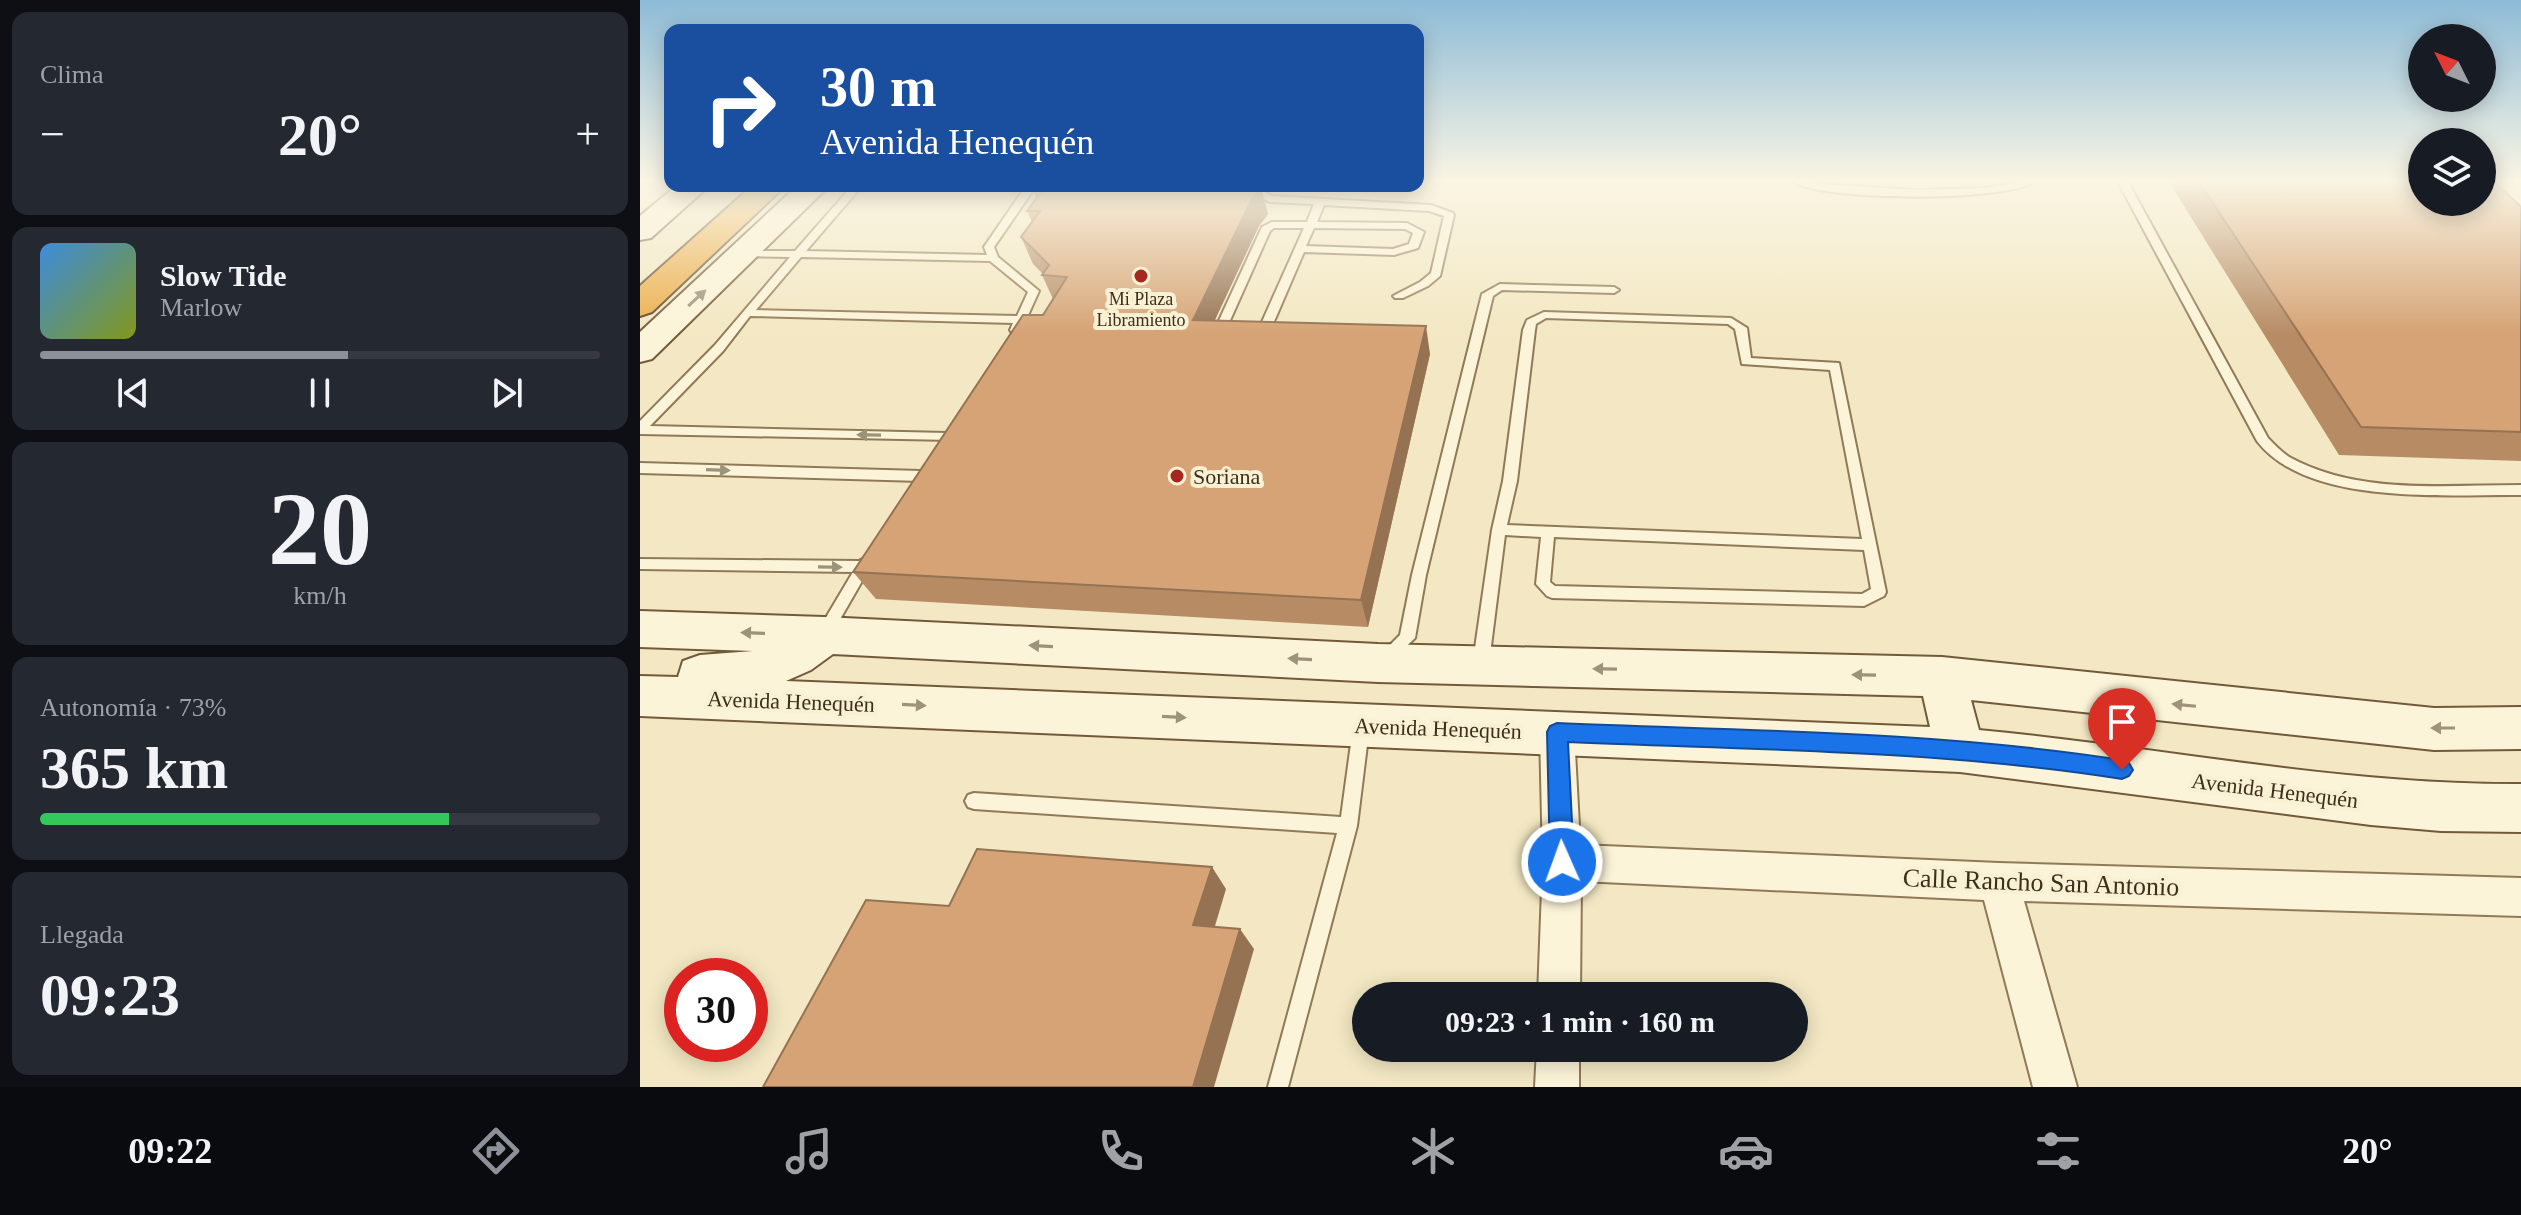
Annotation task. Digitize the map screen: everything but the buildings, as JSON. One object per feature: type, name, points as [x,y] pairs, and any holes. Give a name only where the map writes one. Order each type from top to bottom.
[{"type":"highway","points":[[640,264],[676,233]]},
{"type":"highway","points":[[640,305],[719,233]]},
{"type":"main road","points":[[640,351],[766,233]]},
{"type":"main road","points":[[640,629],[824,635],[1378,663],[1942,677],[2434,729],[2521,728]]},
{"type":"main road","points":[[640,682],[671,676],[753,672],[775,667],[807,651],[824,635]]},
{"type":"main road","points":[[1362,725],[1378,663]]},
{"type":"main road","points":[[1942,677],[1960,750]]},
{"type":"main road","name":"Avenida Henequén","points":[[640,696],[1960,750],[2040,757],[2314,796],[2433,807],[2521,808]]},
{"type":"street","points":[[1557,732],[1562,862],[1559,982]]},
{"type":"street","name":"Calle Rancho San Antonio","points":[[1562,862],[1999,882],[2521,897]]},
{"type":"street","points":[[1999,882],[2055,1087]]},
{"type":"street","points":[[1557,1087],[1558,1062]]},
{"type":"lane","points":[[640,430],[719,348],[815,233]]},
{"type":"lane","points":[[999,233],[989,247],[993,258],[1034,291],[1008,346]]},
{"type":"lane","points":[[1264,233],[1222,327],[1231,332],[1265,326],[1308,233]]},
{"type":"lane","points":[[1301,249],[1394,252],[1414,246],[1419,233]]},
{"type":"lane","points":[[1399,296],[1424,284],[1436,274],[1445,233]]},
{"type":"lane","points":[[2150,233],[2263,441],[2284,460],[2318,475],[2366,487],[2521,490]]},
{"type":"lane","points":[[745,253],[993,258]]},
{"type":"lane","points":[[1378,663],[1407,638],[1419,575],[1488,294],[1500,287],[1614,290]]},
{"type":"lane","points":[[747,313],[1022,320]]},
{"type":"lane","points":[[1480,666],[1499,530],[1510,481],[1516,414],[1531,322],[1544,315],[1731,321],[1741,328],[1746,361],[1834,365],[1879,592],[1871,599],[1567,595],[1552,592],[1543,584],[1548,532]]},
{"type":"lane","points":[[640,430],[951,431],[938,450]]},
{"type":"lane","points":[[640,468],[917,482],[930,463]]},
{"type":"lane","points":[[1499,530],[1869,545]]},
{"type":"lane","points":[[824,635],[875,546]]},
{"type":"lane","points":[[640,564],[863,567]]},
{"type":"lane","points":[[1278,1087],[1348,826],[1362,725]]},
{"type":"lane","points":[[974,801],[1348,826]]},
{"type":"place","name":"Mi Plaza Libramiento","points":[[1141,276]]},
{"type":"place","name":"Soriana","points":[[1177,476]]},
{"type":"route","points":[[1562,862],[1557,732],[1960,750],[2040,757],[2122,770]]}]
